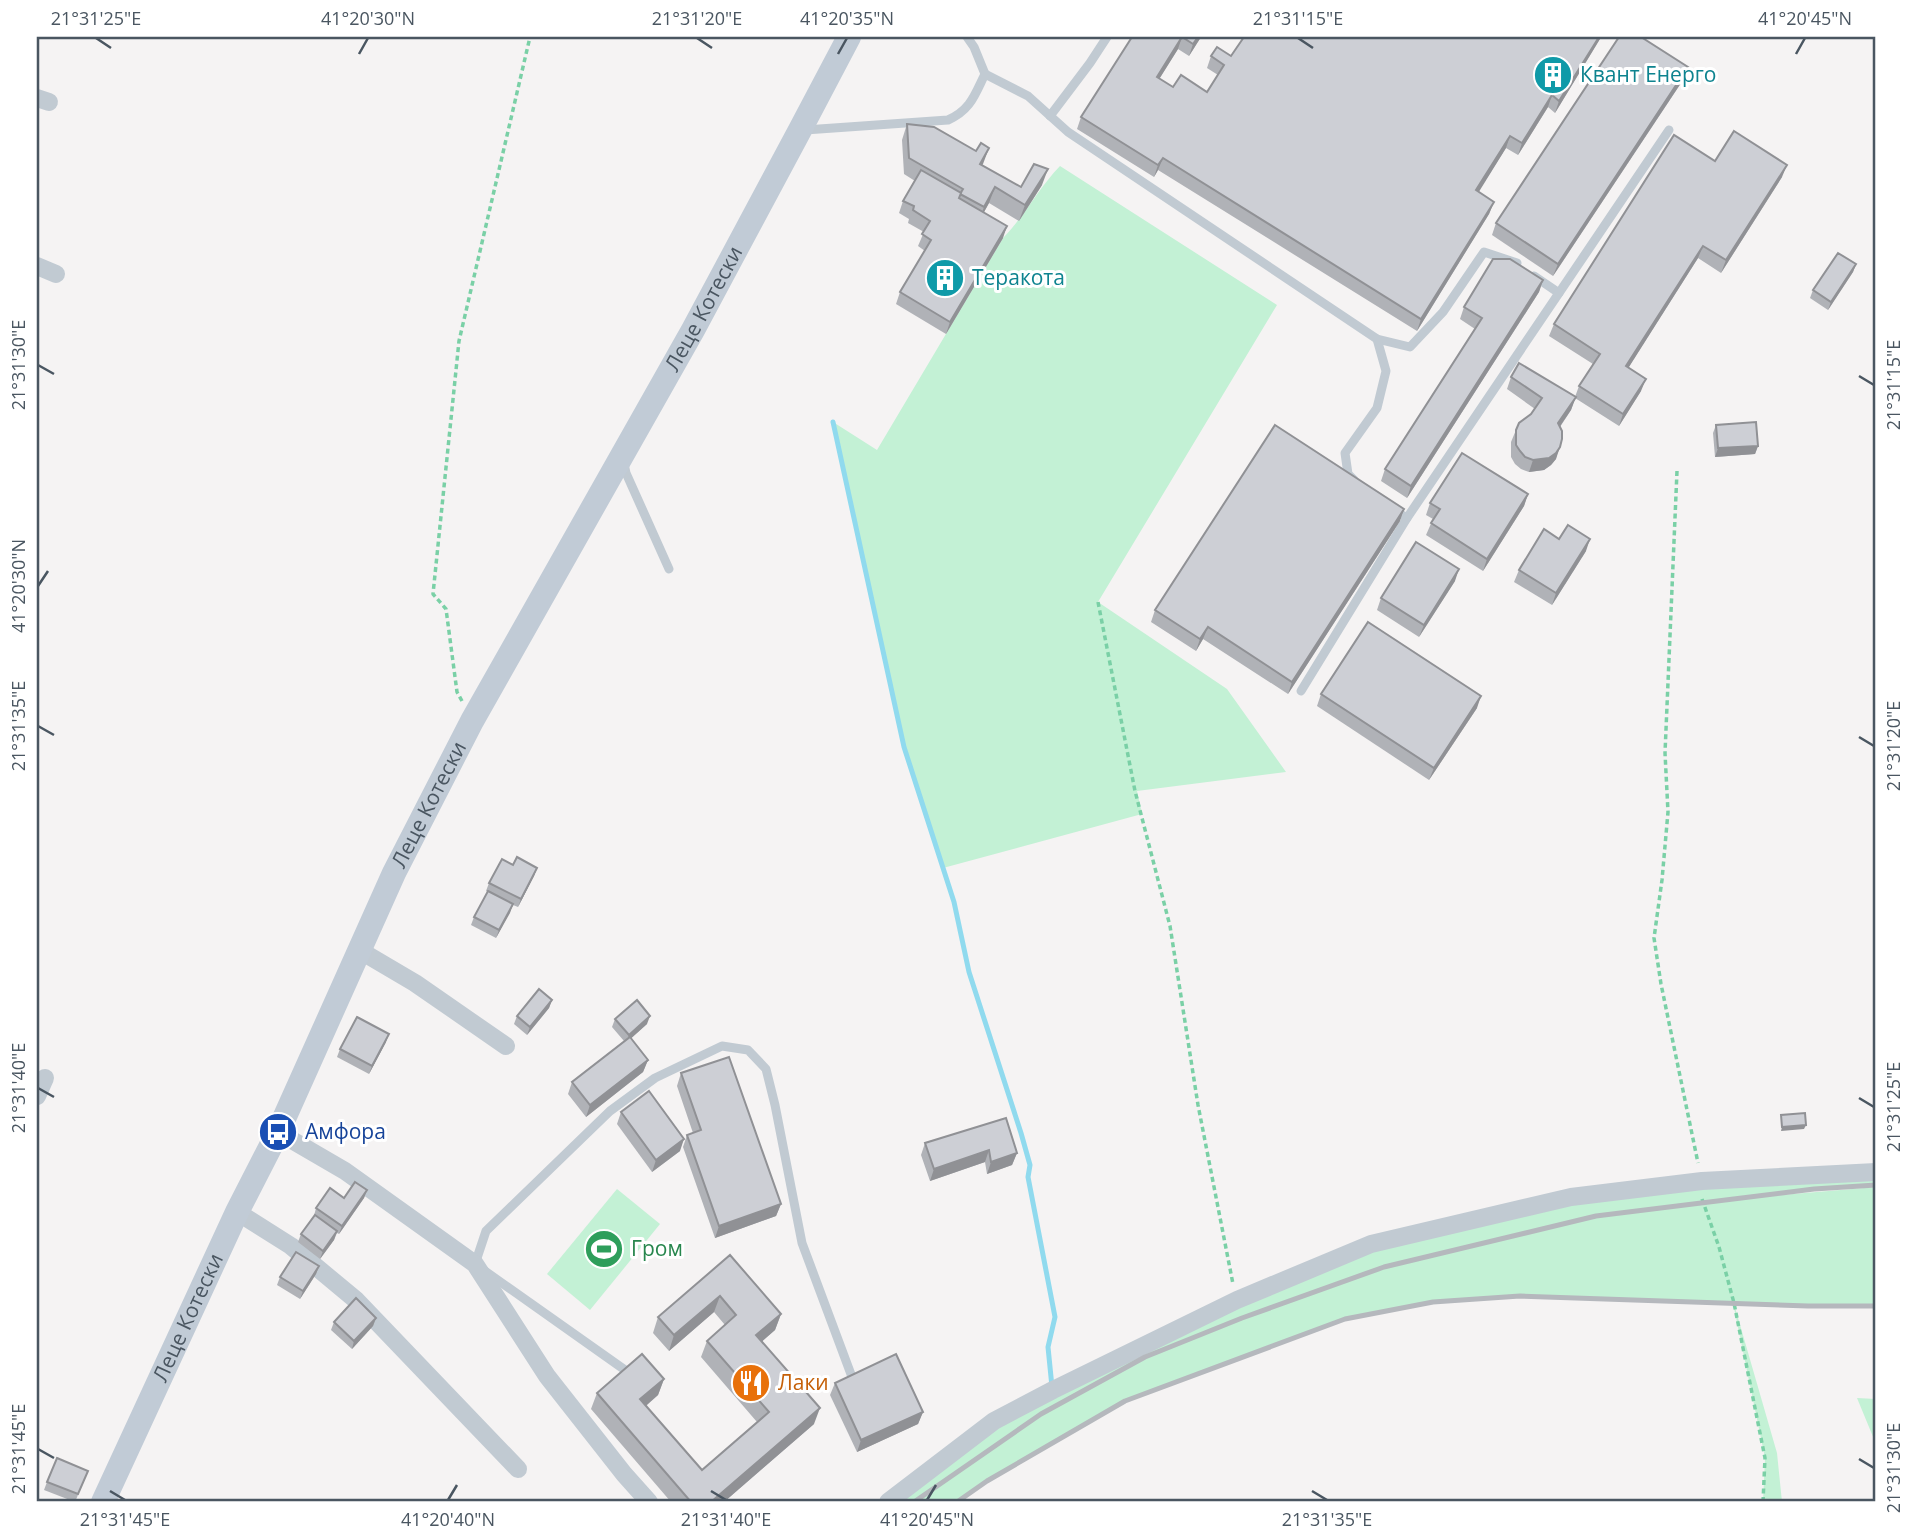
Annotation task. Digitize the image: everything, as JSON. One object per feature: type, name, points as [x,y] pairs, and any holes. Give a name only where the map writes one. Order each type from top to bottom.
[{"type":"main road","name":"Леце Котески","points":[[103,1502],[237,1212],[278,1132],[394,873],[472,721],[693,330],[849,37]]},
{"type":"street","points":[[37,266],[55,274]]},
{"type":"street","points":[[359,950],[415,983],[506,1046]]},
{"type":"street","points":[[37,1096],[45,1078]]},
{"type":"street","points":[[278,1132],[345,1171],[475,1264],[547,1376],[649,1502]]},
{"type":"street","points":[[888,1502],[994,1421],[1237,1300],[1371,1244],[1571,1197],[1702,1181],[1876,1171]]},
{"type":"street","points":[[237,1212],[291,1246],[356,1300],[518,1469]]},
{"type":"lane","points":[[967,37],[985,74],[1028,96],[1068,132],[1377,339],[1410,347],[1443,312],[1484,252],[1513,261],[1559,293]]},
{"type":"lane","points":[[1050,116],[1107,37]]},
{"type":"lane","points":[[800,131],[948,120],[967,109],[985,74]]},
{"type":"lane","points":[[1300,691],[1407,518],[1669,130]]},
{"type":"lane","points":[[1357,484],[1348,474],[1345,453],[1377,408],[1386,371],[1377,339]]},
{"type":"lane","points":[[622,456],[626,473],[669,569]]},
{"type":"lane","points":[[1386,505],[1407,518]]},
{"type":"lane","points":[[625,1370],[475,1264],[486,1231],[610,1111],[655,1078],[722,1046],[748,1049],[766,1069],[802,1243],[852,1377]]},
{"type":"path","points":[[472,721],[457,692],[446,609],[433,594],[459,341],[530,37]]},
{"type":"path","points":[[1677,471],[1665,753],[1668,812],[1654,938],[1702,1181],[1702,1202],[1719,1247],[1734,1303],[1765,1458],[1763,1502]]},
{"type":"path","points":[[1098,602],[1135,791],[1170,926],[1198,1105],[1237,1300]]},
{"type":"green space","points":[[1060,166],[1277,305],[1098,602],[1227,689],[1286,772],[1137,791],[1142,814],[943,868],[904,747],[833,422],[877,450],[1003,238]]},
{"type":"green space","points":[[1876,1172],[1876,1185],[1814,1189],[1735,1199],[1876,1187],[1876,1306],[1734,1304],[1777,1453],[1782,1502],[1763,1502],[1765,1458],[1733,1303],[1520,1296],[1433,1302],[1345,1319],[1125,1401],[987,1481],[957,1502],[888,1502],[994,1421],[1371,1244],[1571,1197]]},
{"type":"green space","name":"Гром","points":[[617,1189],[660,1224],[590,1310],[547,1274]]},
{"type":"green space","points":[[1857,1398],[1876,1399],[1876,1444]]},
{"type":"building","points":[[1132,37],[1182,37],[1157,77],[1173,87],[1181,75],[1207,92],[1224,65],[1211,56],[1217,47],[1231,56],[1244,37],[1599,37],[1559,101],[1552,95],[1522,143],[1510,136],[1476,190],[1494,202],[1421,319],[1163,158],[1158,165],[1081,117]]},
{"type":"building","points":[[1182,37],[1198,37],[1193,44]]},
{"type":"building","points":[[1619,37],[1641,37],[1688,67],[1558,264],[1496,223]]},
{"type":"building","points":[[907,124],[934,127],[976,151],[981,143],[989,148],[980,164],[1021,187],[1034,164],[1048,169],[1025,205],[995,187],[984,207],[960,194],[963,189],[909,158]]},
{"type":"building","points":[[1734,131],[1787,165],[1726,260],[1703,246],[1626,366],[1646,379],[1623,414],[1579,386],[1600,354],[1554,324],[1674,135],[1715,161]]},
{"type":"building","name":"Теракота","points":[[921,170],[961,193],[959,198],[1007,226],[950,322],[900,292],[931,240],[922,234],[930,221],[913,210],[914,206],[903,201]]},
{"type":"building","points":[[1838,253],[1856,264],[1831,302],[1813,290]]},
{"type":"building","points":[[1493,259],[1510,259],[1543,280],[1411,486],[1385,469],[1482,318],[1464,307]]},
{"type":"building","points":[[1519,363],[1576,397],[1558,423],[1562,431],[1560,447],[1549,458],[1533,460],[1525,457],[1516,445],[1519,423],[1531,414],[1542,398],[1511,377]]},
{"type":"building","points":[[1756,422],[1758,446],[1718,448],[1716,425]]},
{"type":"building","points":[[1275,425],[1404,509],[1292,682],[1208,627],[1200,639],[1155,610]]},
{"type":"building","points":[[1462,453],[1528,494],[1487,559],[1431,523],[1440,509],[1430,503]]},
{"type":"building","points":[[1568,525],[1590,539],[1556,593],[1519,570],[1544,529],[1559,539]]},
{"type":"building","points":[[1416,542],[1459,569],[1424,625],[1381,598]]},
{"type":"building","points":[[1368,622],[1481,696],[1434,768],[1321,694]]},
{"type":"building","points":[[517,857],[537,868],[521,899],[489,883],[502,859],[513,865]]},
{"type":"building","points":[[488,891],[513,904],[499,930],[474,917]]},
{"type":"building","points":[[539,989],[552,1000],[530,1027],[517,1016]]},
{"type":"building","points":[[637,1000],[650,1016],[629,1035],[615,1019]]},
{"type":"building","points":[[357,1017],[389,1034],[372,1066],[340,1049]]},
{"type":"building","points":[[630,1037],[648,1060],[590,1105],[572,1082]]},
{"type":"building","points":[[729,1057],[781,1204],[719,1226],[687,1135],[701,1130],[681,1073]]},
{"type":"building","points":[[649,1091],[684,1139],[656,1160],[621,1112]]},
{"type":"building","points":[[1805,1113],[1806,1125],[1782,1127],[1781,1115]]},
{"type":"building","points":[[1006,1118],[1017,1153],[991,1162],[989,1150],[934,1169],[925,1143]]},
{"type":"building","points":[[355,1182],[367,1190],[342,1226],[316,1208],[330,1188],[344,1198]]},
{"type":"building","points":[[315,1215],[337,1231],[323,1251],[301,1234]]},
{"type":"building","points":[[296,1252],[319,1266],[303,1291],[280,1277]]},
{"type":"building","name":"Лаки","points":[[730,1255],[781,1314],[756,1335],[820,1408],[711,1502],[691,1502],[597,1393],[642,1354],[664,1379],[640,1399],[702,1470],[769,1412],[707,1341],[736,1315],[720,1296],[674,1335],[658,1317]]},
{"type":"building","points":[[356,1298],[376,1318],[354,1341],[334,1322]]},
{"type":"building","points":[[896,1354],[923,1412],[861,1440],[835,1383]]},
{"type":"building","points":[[57,1458],[88,1471],[78,1494],[47,1482]]},
{"type":"waterway","points":[[833,422],[904,747],[954,902],[969,972],[1030,1165],[1028,1177],[1055,1317],[1048,1347],[1052,1387]]},
{"type":"railway","points":[[914,1502],[1041,1414],[1145,1357],[1242,1318],[1384,1267],[1596,1216],[1814,1189],[1876,1185]]},
{"type":"railway","points":[[957,1502],[987,1481],[1125,1401],[1345,1319],[1433,1302],[1520,1296],[1876,1306]]},
{"type":"place","name":"Квант Енерго","points":[[1553,75]]},
{"type":"place","name":"Теракота","points":[[945,278]]},
{"type":"place","name":"Амфора","points":[[278,1132]]},
{"type":"place","name":"Гром","points":[[604,1249]]},
{"type":"place","name":"Лаки","points":[[751,1383]]}]
